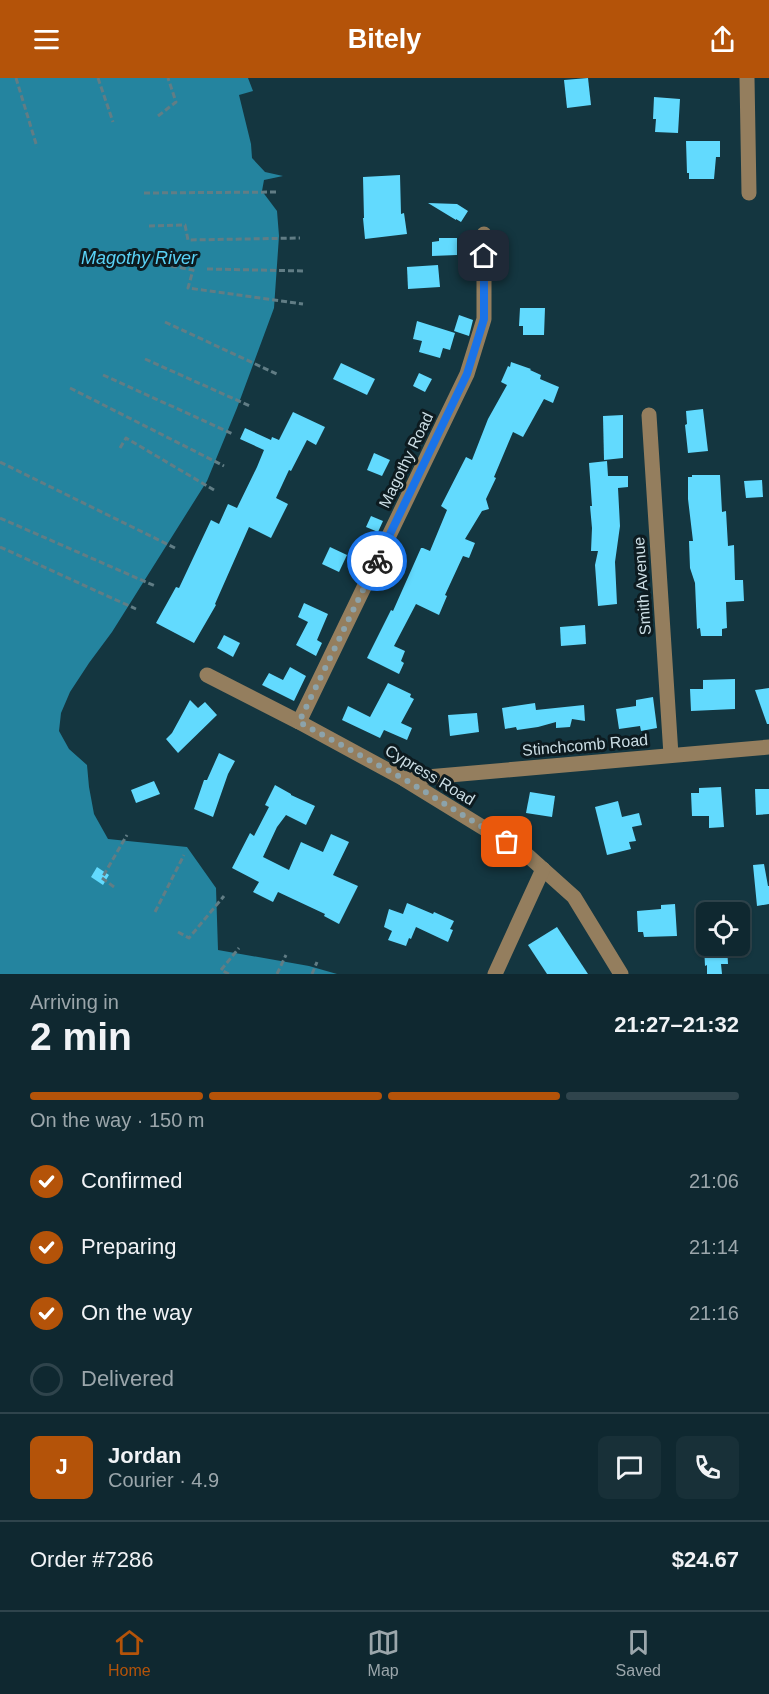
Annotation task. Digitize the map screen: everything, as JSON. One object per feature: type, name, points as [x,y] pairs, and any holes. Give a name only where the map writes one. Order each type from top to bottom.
[{"type":"street","points":[[747,78],[748,194]]},
{"type":"street","name":"Magothy Road","points":[[299,722],[467,374],[484,319],[484,234]]},
{"type":"street","name":"Smith Avenue","points":[[649,415],[671,755]]},
{"type":"street","name":"Cypress Road","points":[[207,675],[404,779],[526,854],[574,897],[621,974]]},
{"type":"street","name":"Stinchcomb Road","points":[[404,779],[769,747]]},
{"type":"street","points":[[495,974],[543,869]]},
{"type":"path","points":[[16,78],[36,147]]},
{"type":"path","points":[[98,78],[113,122]]},
{"type":"path","points":[[158,116],[176,102],[168,78]]},
{"type":"path","points":[[144,193],[278,192]]},
{"type":"path","points":[[149,226],[185,225],[188,240],[300,238]]},
{"type":"path","points":[[171,267],[193,270],[188,288],[303,304]]},
{"type":"path","points":[[207,269],[305,271]]},
{"type":"path","points":[[165,322],[279,375]]},
{"type":"path","points":[[145,359],[250,406]]},
{"type":"path","points":[[103,375],[234,434]]},
{"type":"path","points":[[70,388],[224,466]]},
{"type":"path","points":[[120,448],[126,438],[214,490]]},
{"type":"path","points":[[0,462],[175,548]]},
{"type":"path","points":[[0,518],[155,586]]},
{"type":"path","points":[[0,547],[136,609]]},
{"type":"path","points":[[114,887],[102,878],[127,835]]},
{"type":"path","points":[[155,912],[184,855]]},
{"type":"path","points":[[178,932],[189,938],[225,896]]},
{"type":"path","points":[[229,974],[222,969],[239,948]]},
{"type":"path","points":[[277,974],[286,955]]},
{"type":"path","points":[[312,974],[317,962]]},
{"type":"water","name":"Magothy River","points":[[0,78],[248,78],[253,91],[239,95],[251,144],[252,158],[265,172],[283,176],[264,180],[262,191],[277,211],[279,236],[274,308],[207,481],[112,632],[70,692],[61,713],[59,731],[69,749],[87,765],[94,814],[108,839],[187,847],[216,888],[218,950],[309,966],[337,974],[0,974]]},
{"type":"building","points":[[588,78],[591,105],[567,108],[564,80]]},
{"type":"building","points":[[654,97],[680,99],[678,133],[655,132]]},
{"type":"building","points":[[686,141],[720,141],[720,157],[716,157],[714,179],[689,179]]},
{"type":"building","points":[[400,175],[401,214],[404,213],[407,234],[365,239],[363,177]]},
{"type":"building","points":[[428,203],[457,204],[468,211],[461,222]]},
{"type":"building","points":[[439,238],[457,238],[457,255],[432,256],[432,242],[439,241]]},
{"type":"building","points":[[438,265],[440,287],[408,289],[407,267]]},
{"type":"building","points":[[520,308],[545,308],[544,335],[523,335],[523,326],[519,326]]},
{"type":"building","points":[[459,315],[473,320],[469,336],[454,331]]},
{"type":"building","points":[[417,321],[455,333],[450,350],[443,348],[440,358],[419,352],[422,341],[413,339]]},
{"type":"building","points":[[511,362],[531,369],[541,375],[540,379],[559,387],[553,403],[544,399],[523,437],[513,432],[486,499],[489,509],[482,511],[465,539],[475,543],[469,558],[463,556],[445,595],[447,596],[439,615],[416,604],[394,646],[405,651],[401,661],[404,663],[399,674],[367,658],[391,610],[393,611],[421,548],[430,551],[447,510],[441,506],[466,457],[472,460],[488,419],[507,385],[501,382]]},
{"type":"building","points":[[341,363],[375,379],[367,395],[333,379]]},
{"type":"building","points":[[419,373],[432,379],[425,392],[413,386]]},
{"type":"building","points":[[703,409],[708,451],[688,453],[686,411]]},
{"type":"building","points":[[293,412],[325,427],[316,445],[307,440],[291,471],[289,470],[276,498],[288,504],[271,538],[249,527],[216,605],[194,643],[156,623],[176,587],[179,588],[211,520],[219,524],[228,504],[237,508],[257,467],[264,450],[240,439],[245,428],[271,440],[272,437],[279,440]]},
{"type":"building","points":[[623,415],[623,458],[604,460],[603,416]]},
{"type":"building","points":[[374,453],[390,460],[382,476],[367,470]]},
{"type":"building","points":[[607,461],[608,476],[628,476],[628,487],[618,488],[620,526],[615,562],[617,604],[598,606],[595,565],[598,551],[591,551],[590,506],[592,506],[589,463]]},
{"type":"building","points":[[720,475],[722,512],[726,511],[728,546],[734,545],[735,580],[743,580],[744,601],[726,602],[727,628],[722,629],[722,636],[701,636],[700,628],[697,629],[695,583],[690,568],[689,541],[693,541],[688,499],[688,477]]},
{"type":"building","points":[[762,480],[763,497],[746,498],[744,481]]},
{"type":"building","points":[[371,516],[383,521],[378,532],[366,527]]},
{"type":"building","points":[[330,547],[347,555],[339,572],[322,564]]},
{"type":"building","points":[[304,603],[328,614],[317,640],[322,643],[316,656],[296,645],[308,622],[298,617]]},
{"type":"building","points":[[585,625],[586,644],[561,646],[560,627]]},
{"type":"building","points":[[224,635],[240,643],[233,657],[217,648]]},
{"type":"building","points":[[290,667],[306,676],[294,701],[262,685],[269,673],[283,680]]},
{"type":"building","points":[[735,679],[735,709],[691,711],[690,689],[703,689],[703,680]]},
{"type":"building","points":[[388,683],[411,694],[410,697],[414,699],[401,723],[412,728],[407,740],[384,730],[380,738],[342,720],[348,706],[370,717]]},
{"type":"building","points":[[769,688],[769,724],[767,724],[755,690]]},
{"type":"building","points":[[653,697],[657,728],[641,731],[640,726],[619,729],[616,709],[636,706],[636,700]]},
{"type":"building","points":[[190,700],[198,708],[205,702],[217,715],[178,753],[166,739],[172,733]]},
{"type":"building","points":[[535,703],[536,710],[584,705],[585,721],[572,719],[570,727],[556,728],[556,722],[517,730],[516,727],[505,729],[502,708]]},
{"type":"building","points":[[477,713],[479,732],[450,736],[448,715]]},
{"type":"building","points":[[219,753],[235,761],[213,817],[194,809],[204,780],[207,780]]},
{"type":"building","points":[[154,781],[160,794],[136,803],[131,790]]},
{"type":"building","points":[[275,785],[315,806],[306,825],[286,815],[277,827],[263,857],[289,870],[301,842],[323,852],[331,834],[349,842],[333,875],[358,886],[339,924],[324,916],[325,914],[278,892],[273,902],[253,892],[259,882],[232,868],[250,833],[254,836],[269,807],[265,805]]},
{"type":"building","points":[[721,787],[724,827],[709,828],[709,816],[692,816],[691,793],[699,793],[699,788]]},
{"type":"building","points":[[755,789],[769,789],[769,814],[756,815]]},
{"type":"building","points":[[530,792],[555,796],[552,817],[526,813]]},
{"type":"building","points":[[618,801],[622,817],[639,813],[642,825],[632,827],[636,841],[629,842],[631,849],[607,855],[595,807]]},
{"type":"building","points":[[764,864],[769,886],[769,904],[757,906],[753,865]]},
{"type":"building","points":[[97,867],[109,875],[103,885],[91,877]]},
{"type":"building","points":[[407,903],[454,921],[448,942],[416,927],[406,946],[388,940],[392,931],[384,927],[389,909],[403,914]]},
{"type":"building","points":[[675,904],[677,936],[644,937],[643,932],[638,932],[637,911],[661,909],[661,905]]},
{"type":"building","points":[[557,927],[588,974],[547,974],[528,945]]},
{"type":"building","points":[[705,956],[728,956],[728,964],[721,964],[722,974],[707,974],[707,965],[705,966]]},
{"type":"way so far","points":[[377,561],[299,722],[404,779],[507,842]]},
{"type":"route","points":[[377,561],[467,374],[484,319],[484,256]]}]
